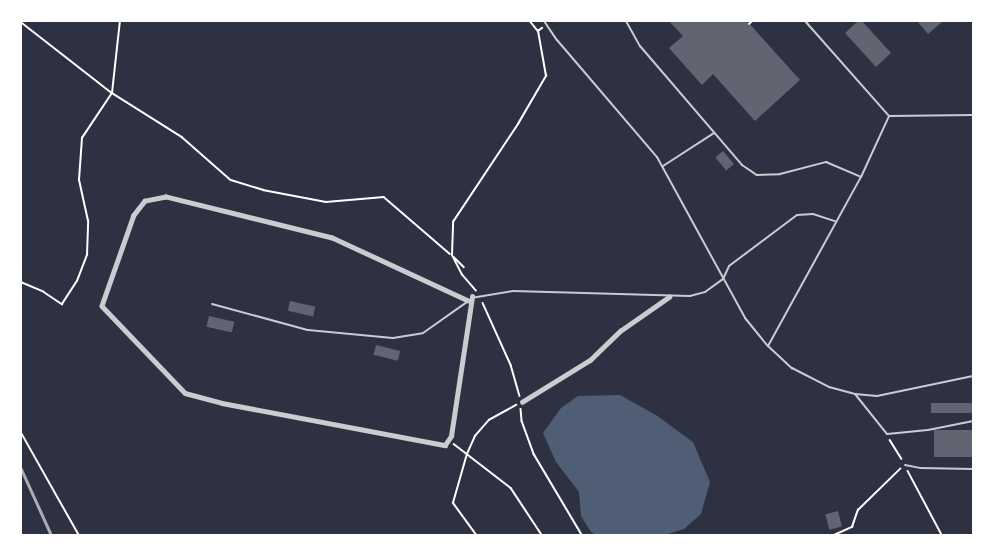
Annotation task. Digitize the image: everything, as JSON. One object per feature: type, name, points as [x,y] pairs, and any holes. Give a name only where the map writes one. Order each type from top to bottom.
[{"type":"street","points":[[166,197],[332,238],[470,299],[450,440],[445,445],[222,403],[185,393],[102,306],[134,214],[146,201],[166,197]]},
{"type":"street","points":[[522,402],[590,360],[620,331],[669,297]]},
{"type":"lane","points":[[544,21],[663,166],[745,318],[768,346],[792,368],[829,387],[855,394],[877,396],[973,376]]},
{"type":"lane","points":[[626,21],[640,46],[742,165],[756,175],[780,174],[826,162],[861,177]]},
{"type":"lane","points":[[805,21],[889,116],[973,115]]},
{"type":"lane","points":[[768,346],[861,177],[889,116]]},
{"type":"lane","points":[[663,166],[714,133]]},
{"type":"lane","points":[[212,304],[308,330],[393,338],[423,333],[470,299],[513,291],[669,297],[705,292],[723,279],[729,266],[797,215],[813,214],[835,221]]},
{"type":"lane","points":[[855,394],[887,434],[928,430],[973,421]]},
{"type":"lane","points":[[905,465],[920,468],[973,469]]},
{"type":"path","points":[[21,282],[44,292],[62,304],[76,281],[87,255],[88,221],[79,180],[82,138],[112,93],[120,21]]},
{"type":"path","points":[[530,21],[538,31],[546,76],[518,124],[453,222],[452,255],[462,275],[480,296],[511,365],[522,402],[522,421],[534,454],[582,535]]},
{"type":"path","points":[[749,24],[752,21]]},
{"type":"path","points":[[23,22],[112,93],[182,137],[231,180],[263,190],[326,202],[384,197],[464,267]]},
{"type":"path","points":[[538,31],[546,26]]},
{"type":"path","points":[[476,535],[453,503],[466,454],[475,436],[489,420],[522,402]]},
{"type":"path","points":[[21,432],[79,535]]},
{"type":"path","points":[[887,434],[942,535]]},
{"type":"path","points":[[450,440],[511,488],[542,535]]},
{"type":"path","points":[[834,535],[852,527],[858,510],[905,465]]},
{"type":"water","points":[[620,395],[656,415],[693,442],[710,482],[701,514],[684,529],[665,535],[596,535],[591,532],[581,516],[579,492],[556,462],[543,433],[561,408],[578,396]]},
{"type":"building","points":[[669,21],[747,21],[800,80],[755,121],[713,74],[702,85],[669,48],[683,36]]},
{"type":"building","points":[[858,21],[862,21],[891,53],[876,67],[845,33]]},
{"type":"building","points":[[917,21],[943,21],[928,34]]},
{"type":"building","points":[[723,151],[734,164],[726,170],[715,157]]},
{"type":"building","points":[[290,301],[315,307],[313,317],[288,311]]},
{"type":"building","points":[[209,316],[234,322],[232,333],[207,327]]},
{"type":"building","points":[[376,345],[400,351],[398,361],[374,355]]},
{"type":"building","points":[[931,403],[973,403],[973,413],[931,413]]},
{"type":"building","points":[[934,430],[973,430],[973,457],[934,457]]},
{"type":"building","points":[[838,511],[842,527],[829,530],[825,514]]},
{"type":"railway","points":[[21,469],[51,535]]}]
